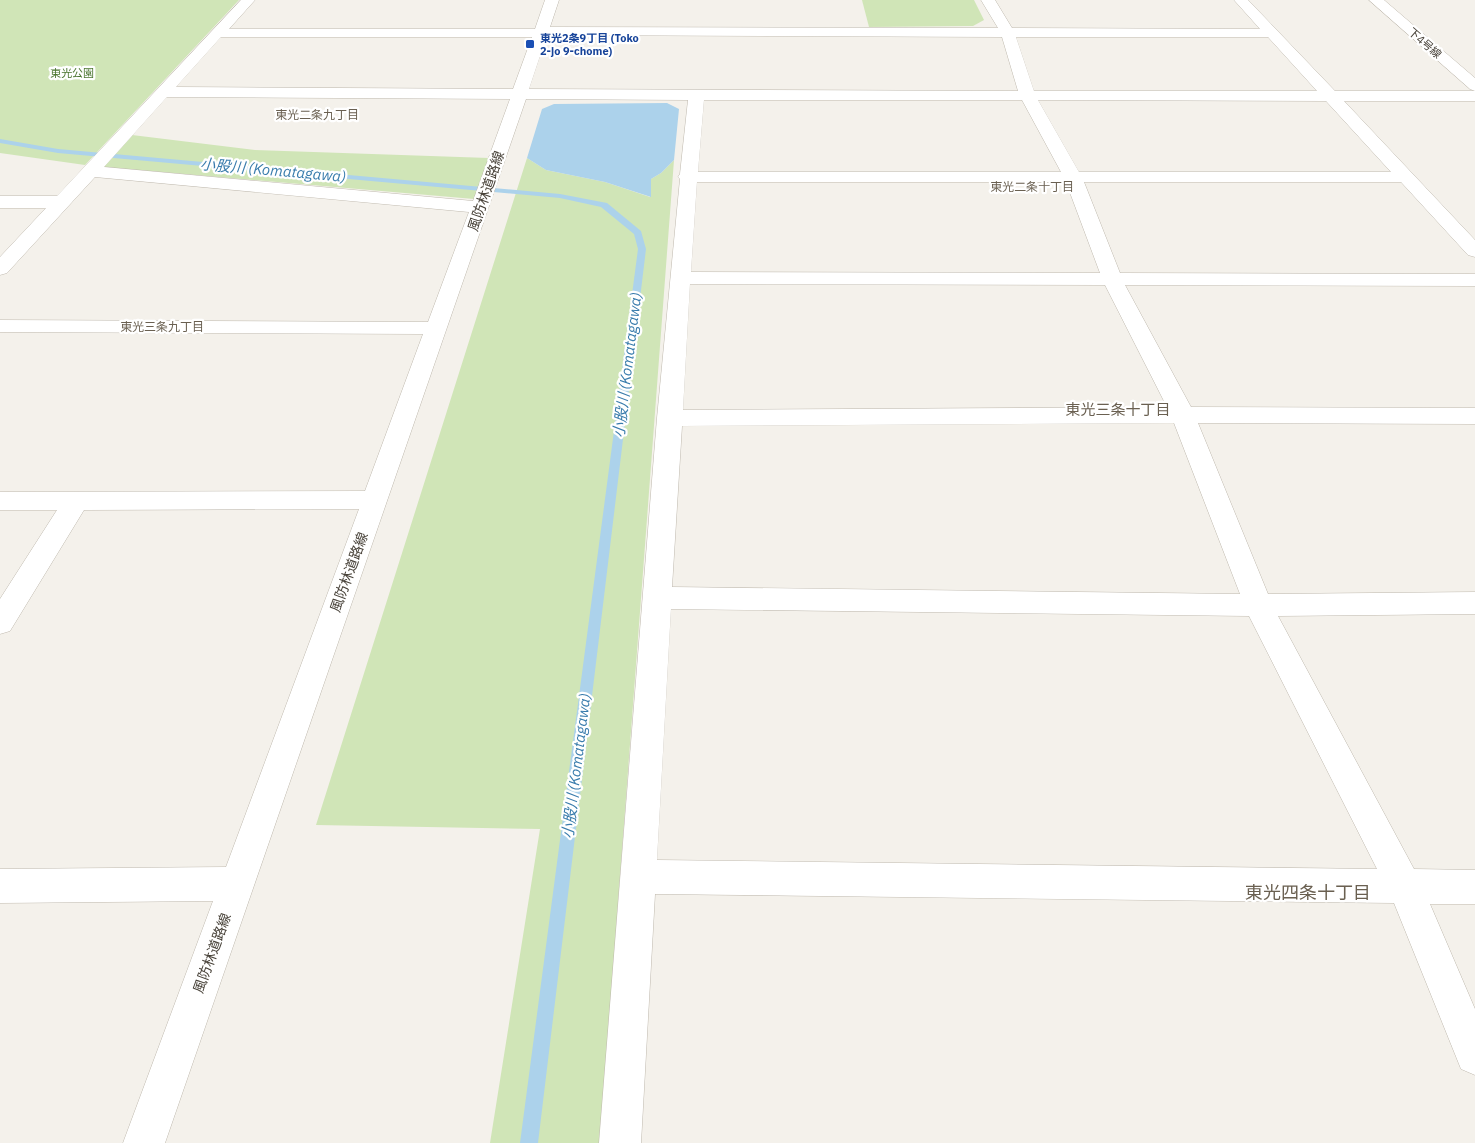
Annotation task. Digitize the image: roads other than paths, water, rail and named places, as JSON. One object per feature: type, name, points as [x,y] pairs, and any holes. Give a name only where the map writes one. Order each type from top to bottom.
[{"type":"street","points":[[0,269],[248,0]]},
{"type":"street","name":"風防林道路線","points":[[144,1143],[485,193],[552,0]]},
{"type":"street","points":[[988,0],[1007,31],[1028,96],[1073,177],[1112,279],[1183,415],[1258,605],[1405,887],[1475,1055]]},
{"type":"street","points":[[1242,0],[1475,250]]},
{"type":"street","name":"下4号線","points":[[1376,0],[1475,86]]},
{"type":"street","points":[[218,33],[1271,32]]},
{"type":"street","points":[[163,92],[1475,96]]},
{"type":"street","points":[[620,1143],[640,878],[669,418],[687,177],[696,95]]},
{"type":"street","points":[[94,167],[485,193]]},
{"type":"street","points":[[687,177],[1408,177]]},
{"type":"street","points":[[0,202],[62,202]]},
{"type":"street","points":[[680,278],[1475,280]]},
{"type":"street","points":[[0,326],[436,328]]},
{"type":"street","points":[[669,418],[1183,415],[1475,416]]},
{"type":"street","points":[[0,501],[375,500]]},
{"type":"street","points":[[0,623],[76,501]]},
{"type":"street","points":[[658,598],[1258,605],[1475,603]]},
{"type":"street","points":[[640,878],[1475,887]]},
{"type":"street","points":[[0,886],[237,884]]},
{"type":"water","points":[[667,103],[679,109],[674,160],[661,173],[651,179],[651,197],[605,182],[546,170],[527,158],[542,109],[554,104]]},
{"type":"waterway","name":"小股川 (Komatagawa)","points":[[0,141],[58,151],[560,196],[604,205],[638,233],[642,249],[529,1143]]},
{"type":"place","name":"東光2条9丁目 (Toko 2-jo 9-chome)","points":[[530,44]]},
{"type":"district","name":"東光二条九丁目","points":[[317,114]]},
{"type":"district","name":"東光二条十丁目","points":[[1032,186]]},
{"type":"district","name":"東光三条九丁目","points":[[162,326]]},
{"type":"district","name":"東光三条十丁目","points":[[1118,409]]},
{"type":"district","name":"東光四条十丁目","points":[[1308,892]]},
{"type":"park label","name":"東光公園","points":[[72,73]]}]
